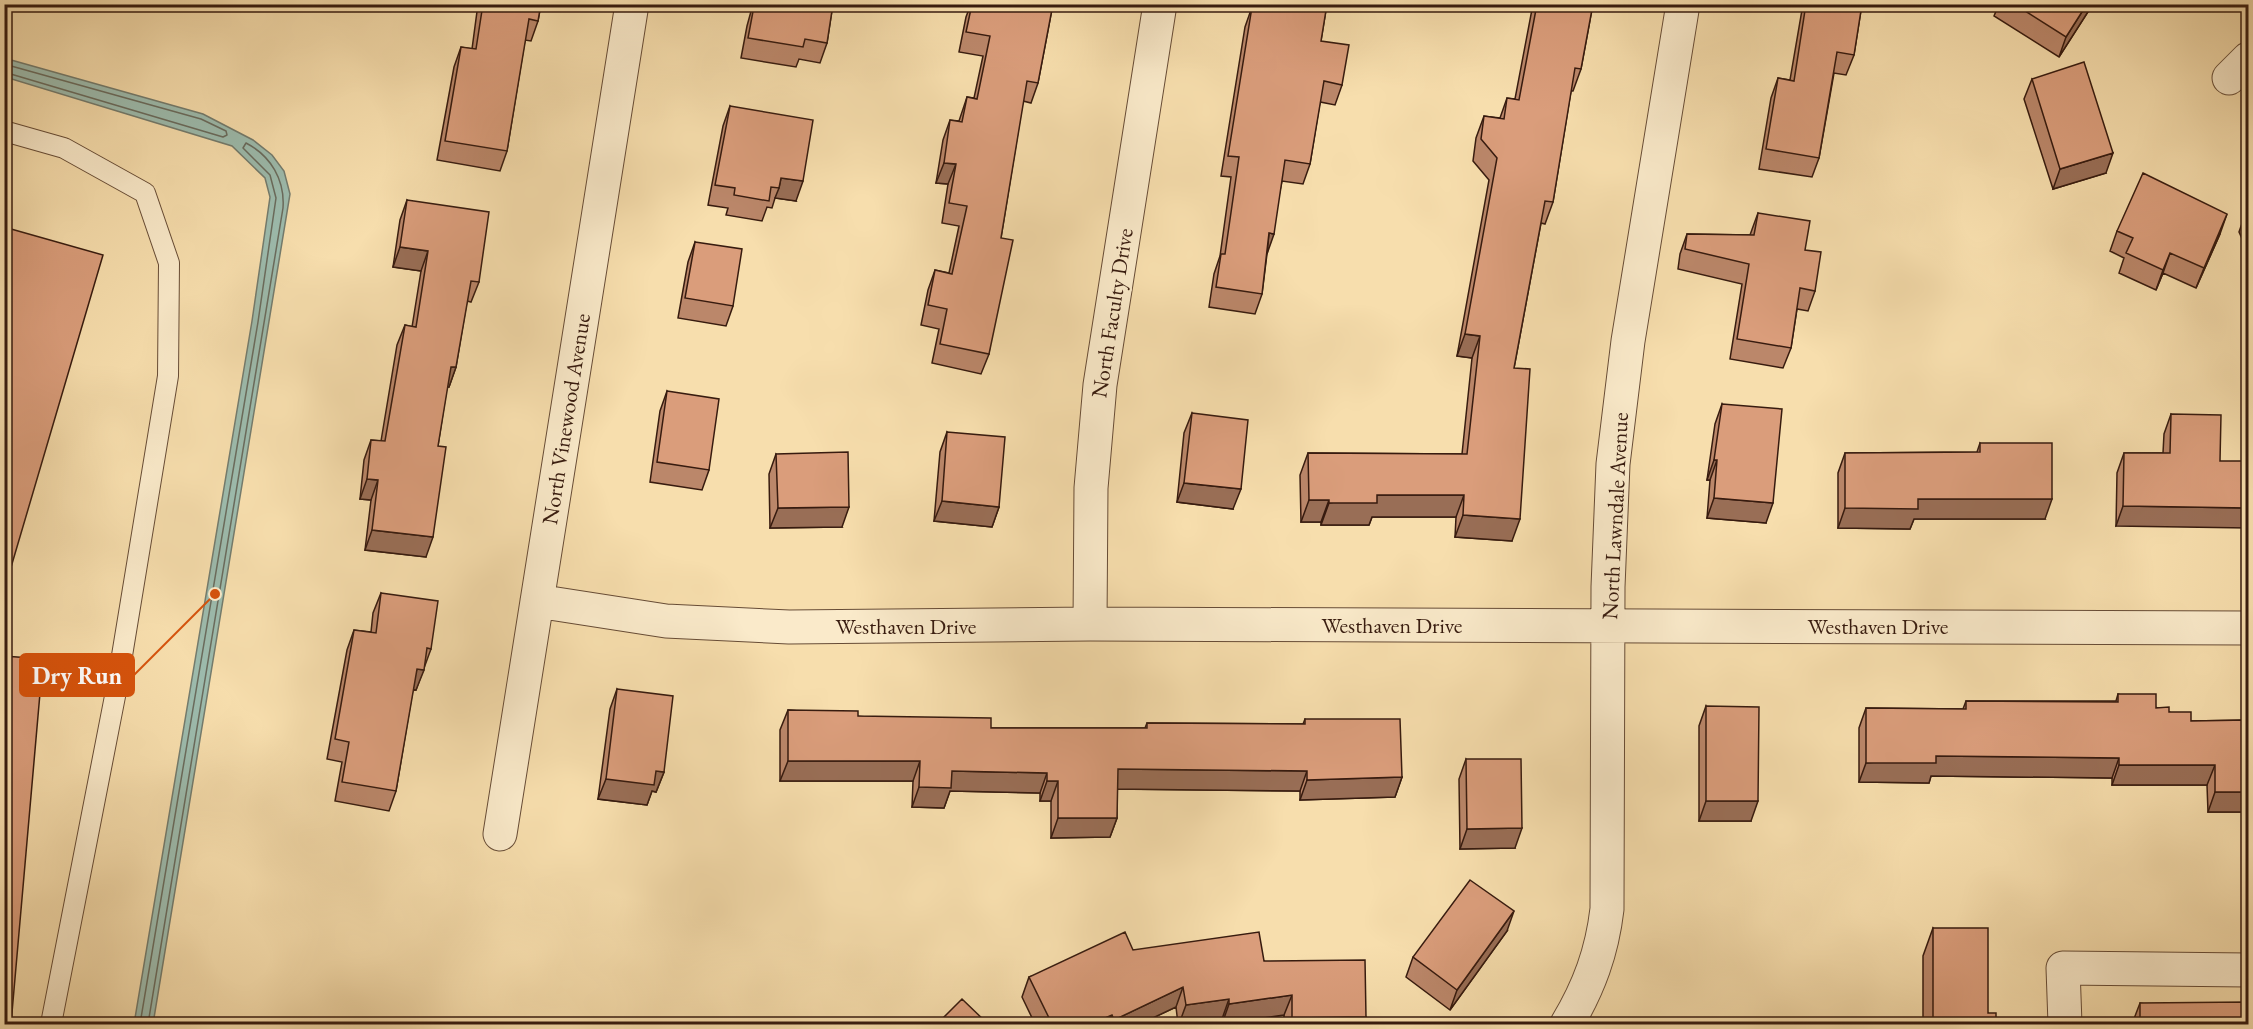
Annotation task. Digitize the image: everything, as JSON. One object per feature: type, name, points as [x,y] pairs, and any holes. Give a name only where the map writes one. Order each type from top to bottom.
[{"type":"street","name":"North Vinewood Avenue","points":[[500,834],[633,4]]},
{"type":"street","name":"North Faculty Drive","points":[[1090,624],[1091,488],[1098,396],[1160,4]]},
{"type":"street","name":"North Lawndale Avenue","points":[[1568,1024],[1594,969],[1600,951],[1607,909],[1609,625],[1613,464],[1622,382],[1683,4]]},
{"type":"street","name":"Westhaven Drive","points":[[537,601],[595,612],[735,626],[1090,624],[2248,628]]},
{"type":"street","points":[[2065,1024],[2063,968],[2248,970]]},
{"type":"lane","points":[[4,131],[64,148],[145,193],[170,263],[168,376],[117,686],[51,1024]]},
{"type":"water","points":[[4,58],[203,114],[253,140],[272,155],[284,171],[290,194],[153,1024],[134,1024],[252,321],[270,197],[265,178],[232,146],[5,77]]},
{"type":"building","points":[[483,4],[541,4],[538,21],[529,19],[507,151],[445,141],[461,47],[476,49]]},
{"type":"building","points":[[757,4],[833,4],[827,43],[805,39],[803,47],[748,38],[754,6]]},
{"type":"building","points":[[972,4],[1053,4],[1038,83],[1027,81],[1001,238],[1013,240],[989,354],[940,344],[947,309],[928,305],[935,270],[952,274],[967,206],[949,203],[956,164],[944,163],[950,120],[962,122],[967,97],[977,99],[990,36],[966,32]]},
{"type":"building","points":[[1259,4],[1327,4],[1321,41],[1349,45],[1342,85],[1324,81],[1310,164],[1285,160],[1274,234],[1269,233],[1262,294],[1216,287],[1221,254],[1225,254],[1239,157],[1228,156],[1252,7],[1258,7]]},
{"type":"building","points":[[1537,4],[1593,4],[1581,69],[1575,68],[1553,202],[1545,201],[1514,368],[1530,369],[1520,519],[1463,515],[1464,495],[1377,495],[1377,503],[1329,503],[1329,500],[1309,500],[1308,453],[1467,454],[1480,336],[1465,334],[1497,158],[1481,139],[1484,116],[1504,119],[1507,98],[1519,100]]},
{"type":"building","points":[[1806,4],[1862,4],[1854,55],[1837,52],[1819,158],[1766,149],[1778,78],[1794,81]]},
{"type":"building","points":[[2014,4],[2087,4],[2066,37]]},
{"type":"building","points":[[2084,62],[2113,153],[2060,169],[2032,79]]},
{"type":"building","points":[[730,106],[813,120],[803,181],[781,178],[779,188],[771,187],[769,201],[734,195],[735,188],[715,185]]},
{"type":"building","points":[[2143,173],[2227,214],[2204,268],[2170,253],[2163,270],[2126,253],[2133,238],[2117,231]]},
{"type":"building","points":[[407,200],[489,212],[479,282],[471,281],[456,367],[451,367],[438,446],[446,447],[433,537],[372,530],[378,480],[367,479],[371,440],[385,441],[405,325],[416,327],[428,251],[400,247]]},
{"type":"building","points":[[1758,213],[1810,221],[1805,250],[1821,252],[1815,291],[1800,288],[1791,348],[1737,339],[1749,264],[1685,249],[1687,234],[1754,235]]},
{"type":"building","points":[[4,227],[103,255],[4,591]]},
{"type":"building","points":[[695,242],[742,249],[733,306],[685,298]]},
{"type":"building","points":[[667,391],[719,399],[709,470],[657,462]]},
{"type":"building","points":[[1722,404],[1782,409],[1773,503],[1714,498],[1717,460],[1714,460]]},
{"type":"building","points":[[1192,413],[1248,420],[1241,489],[1184,483]]},
{"type":"building","points":[[2171,414],[2221,415],[2220,461],[2248,461],[2248,508],[2123,506],[2124,453],[2170,453]]},
{"type":"building","points":[[947,432],[1005,437],[999,507],[942,501]]},
{"type":"building","points":[[1980,443],[2052,443],[2052,499],[1918,499],[1918,509],[1845,508],[1845,453],[1980,452]]},
{"type":"building","points":[[848,452],[849,507],[778,508],[776,454]]},
{"type":"building","points":[[381,593],[438,601],[431,649],[427,648],[424,670],[417,669],[396,791],[342,782],[349,742],[335,739],[354,630],[376,633]]},
{"type":"building","points":[[4,656],[43,659],[11,1024],[4,1024]]},
{"type":"building","points":[[617,689],[673,696],[664,772],[656,771],[654,785],[606,779]]},
{"type":"building","points":[[2118,694],[2156,694],[2156,708],[2169,707],[2169,712],[2191,712],[2191,721],[2248,720],[2248,792],[2215,792],[2215,765],[2119,765],[2119,758],[1936,756],[1936,763],[1866,763],[1866,708],[1966,709],[1966,701],[2118,702]]},
{"type":"building","points":[[1706,706],[1759,707],[1758,801],[1706,801]]},
{"type":"building","points":[[788,710],[858,711],[858,716],[991,718],[991,728],[1147,728],[1147,723],[1305,724],[1305,719],[1400,719],[1402,777],[1307,780],[1307,771],[1118,769],[1117,818],[1058,818],[1058,781],[1047,781],[1047,773],[952,771],[951,788],[919,787],[920,761],[788,761]]},
{"type":"building","points":[[1466,759],[1521,759],[1522,828],[1467,829]]},
{"type":"building","points":[[1470,880],[1514,911],[1457,990],[1413,957]]},
{"type":"building","points":[[1933,928],[1988,928],[1988,1013],[1996,1013],[1996,1024],[1933,1024]]},
{"type":"building","points":[[1125,932],[1133,950],[1259,932],[1264,961],[1365,960],[1366,1017],[1292,1018],[1292,995],[1229,1004],[1229,999],[1186,1005],[1183,987],[1114,1020],[1112,1015],[1091,1024],[1052,1024],[1029,977]]},
{"type":"building","points":[[962,999],[988,1024],[937,1024]]},
{"type":"building","points":[[2248,1002],[2248,1024],[2140,1024],[2140,1003]]},
{"type":"place","name":"Dry Run","points":[[215,594]]}]
